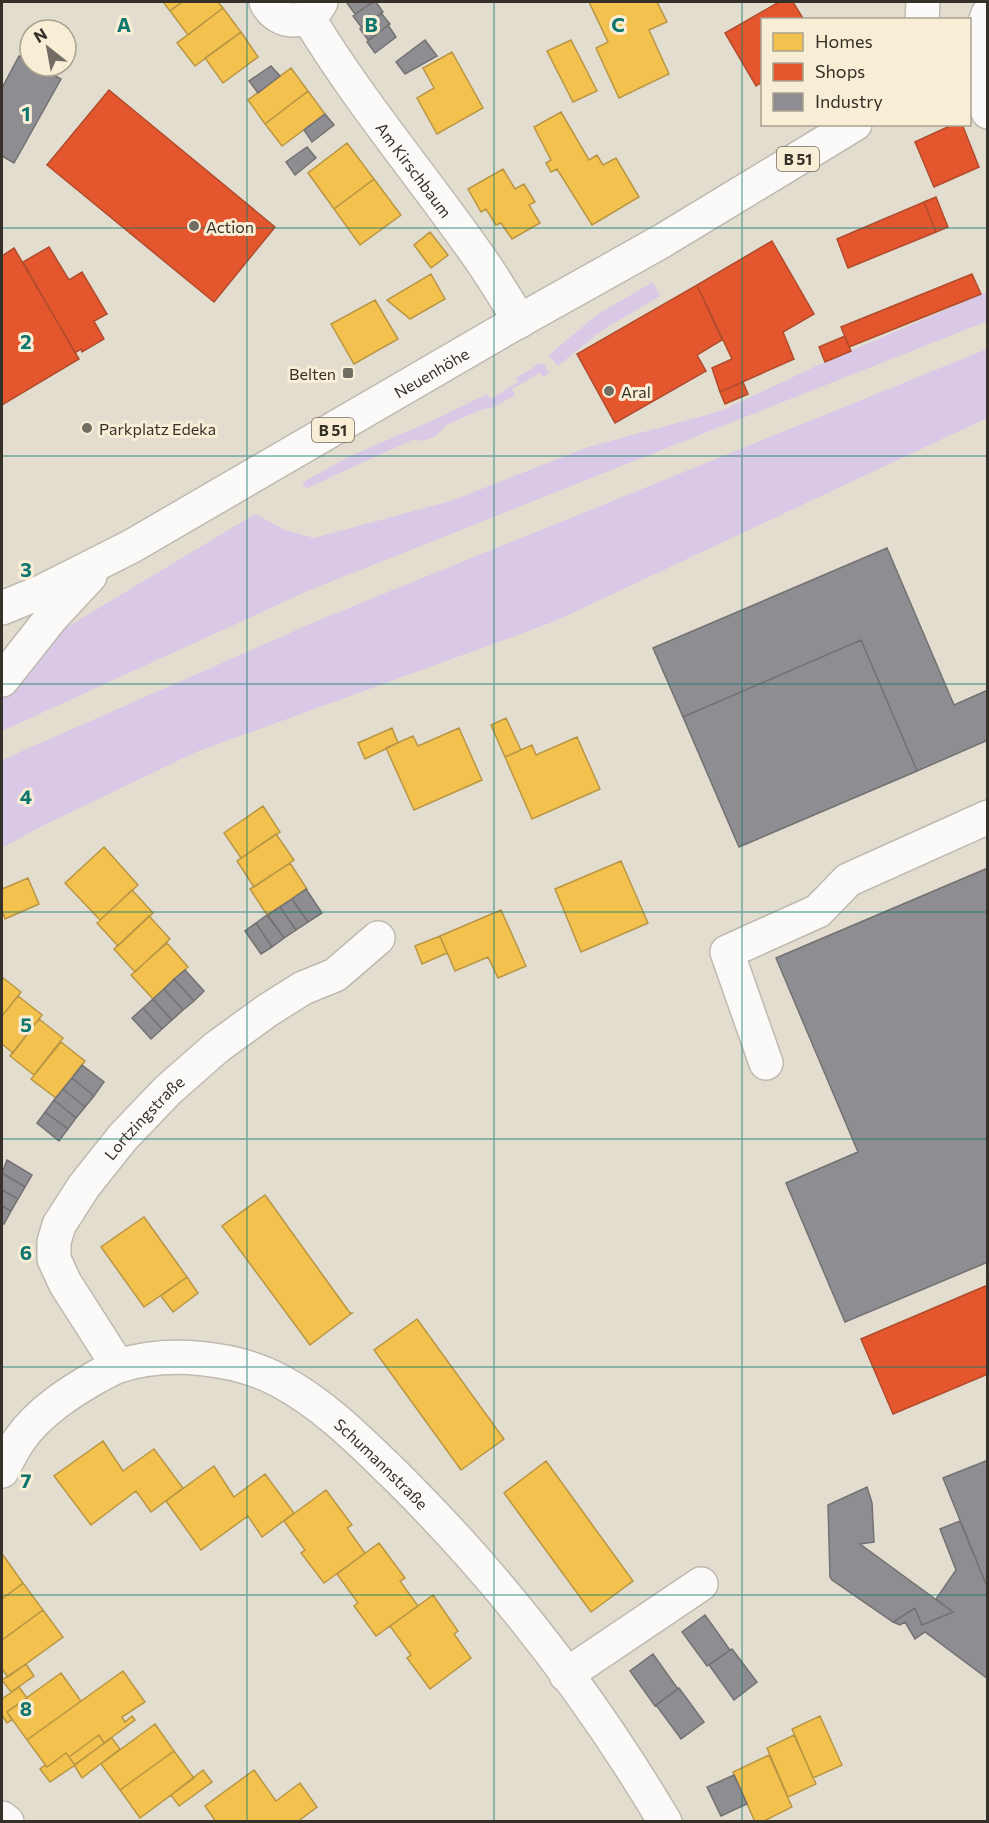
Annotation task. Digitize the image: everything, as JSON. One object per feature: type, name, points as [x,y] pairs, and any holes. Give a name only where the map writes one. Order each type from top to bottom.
[{"type":"street","name":"Am Kirschbaum","points":[[266,2],[269,9],[283,19],[291,21],[315,9],[320,38],[481,260],[520,321]]},
{"type":"street","points":[[922,18],[923,2]]},
{"type":"street","points":[[971,62],[987,14]]},
{"type":"street","points":[[971,67],[987,61]]},
{"type":"street","points":[[971,73],[987,112]]},
{"type":"street","name":"Neuenhöhe","points":[[2,608],[105,560],[662,242],[852,126]]},
{"type":"street","points":[[2,680],[51,618],[105,560]]},
{"type":"street","points":[[766,1064],[726,952],[818,910],[848,880],[987,817]]},
{"type":"street","name":"Lortzingstraße","points":[[118,1366],[66,1283],[54,1258],[54,1242],[59,1225],[84,1186],[123,1137],[168,1090],[217,1047],[303,988],[335,975],[378,938]]},
{"type":"street","name":"Schumannstraße","points":[[2,1471],[20,1438],[43,1414],[77,1388],[118,1366],[156,1359],[202,1358],[245,1366],[279,1380],[316,1402],[370,1451],[436,1516],[504,1593],[638,1775],[666,1821]]},
{"type":"street","points":[[566,1675],[701,1584]]},
{"type":"street","points":[[2,1818],[7,1821]]},
{"type":"shaded area","points":[[653,282],[660,296],[601,331],[558,366],[549,355],[598,314]]},
{"type":"shaded area","points":[[987,292],[987,321],[312,589],[2,731],[2,699],[22,669],[64,629],[255,514],[285,530],[314,538],[451,501],[588,447],[721,411],[825,362]]},
{"type":"shaded area","points":[[987,349],[987,418],[553,622],[196,752],[42,826],[2,848],[2,760],[324,618]]},
{"type":"shaded area","points":[[539,364],[544,364],[549,373],[543,377],[540,373],[512,389],[515,395],[492,408],[483,409],[446,425],[432,438],[421,441],[414,439],[307,488],[302,483],[346,458],[487,394],[491,399],[518,382],[516,378]]},
{"type":"building: Homes","points":[[163,2],[182,2],[170,11]]},
{"type":"building: Homes","points":[[182,2],[218,2],[223,8],[188,35],[170,11]]},
{"type":"building: Homes","points":[[589,2],[657,2],[667,22],[649,30],[669,74],[619,98],[596,48],[608,42]]},
{"type":"building: Homes","points":[[223,8],[241,32],[195,66],[177,43]]},
{"type":"building: Homes","points":[[241,32],[258,57],[223,83],[205,58]]},
{"type":"building: Homes","points":[[571,40],[597,91],[573,102],[547,51]]},
{"type":"building: Homes","points":[[452,52],[483,108],[437,134],[417,98],[434,88],[423,68]]},
{"type":"building: Homes","points":[[291,68],[308,91],[265,124],[248,100]]},
{"type":"building: Homes","points":[[308,91],[325,114],[282,146],[265,124]]},
{"type":"building: Homes","points":[[561,112],[589,160],[597,155],[603,165],[616,158],[639,197],[592,225],[557,169],[551,172],[546,163],[551,160],[534,127]]},
{"type":"building: Homes","points":[[347,143],[374,179],[334,209],[308,173]]},
{"type":"building: Homes","points":[[503,169],[515,189],[524,184],[535,202],[529,205],[540,223],[512,239],[501,223],[496,225],[486,209],[481,212],[468,189]]},
{"type":"building: Homes","points":[[374,179],[401,215],[360,245],[334,209]]},
{"type":"building: Homes","points":[[430,232],[448,255],[431,268],[414,245]]},
{"type":"building: Homes","points":[[431,274],[445,299],[410,319],[387,300]]},
{"type":"building: Homes","points":[[375,300],[398,339],[354,364],[331,324]]},
{"type":"building: Homes","points":[[506,718],[521,750],[505,757],[491,725]]},
{"type":"building: Homes","points":[[392,728],[398,743],[365,759],[358,743]]},
{"type":"building: Homes","points":[[459,728],[482,780],[414,810],[386,748],[413,736],[418,746]]},
{"type":"building: Homes","points":[[577,737],[600,789],[532,819],[505,757],[532,745],[536,755]]},
{"type":"building: Homes","points":[[263,806],[280,832],[241,858],[224,833]]},
{"type":"building: Homes","points":[[276,834],[294,860],[254,887],[237,861]]},
{"type":"building: Homes","points":[[104,847],[138,885],[100,920],[65,883]]},
{"type":"building: Homes","points":[[621,861],[648,923],[581,952],[555,889]]},
{"type":"building: Homes","points":[[290,863],[307,889],[267,915],[250,889]]},
{"type":"building: Homes","points":[[28,878],[39,904],[5,919],[2,910],[2,889]]},
{"type":"building: Homes","points":[[132,890],[153,913],[118,946],[97,923]]},
{"type":"building: Homes","points":[[501,910],[526,966],[498,978],[488,957],[455,971],[440,936]]},
{"type":"building: Homes","points":[[149,916],[170,939],[135,972],[114,949]]},
{"type":"building: Homes","points":[[440,936],[447,953],[422,964],[415,946]]},
{"type":"building: Homes","points":[[167,943],[188,967],[153,999],[131,975]]},
{"type":"building: Homes","points":[[2,977],[21,992],[2,1016]]},
{"type":"building: Homes","points":[[18,996],[42,1015],[13,1053],[2,1044],[2,1016]]},
{"type":"building: Homes","points":[[39,1019],[63,1038],[34,1075],[10,1056]]},
{"type":"building: Homes","points":[[61,1042],[85,1061],[56,1098],[31,1079]]},
{"type":"building: Homes","points":[[265,1195],[352,1313],[310,1345],[222,1226]]},
{"type":"building: Homes","points":[[144,1217],[187,1277],[144,1307],[101,1247]]},
{"type":"building: Homes","points":[[187,1277],[198,1293],[173,1312],[161,1296]]},
{"type":"building: Homes","points":[[417,1319],[504,1439],[461,1470],[374,1350]]},
{"type":"building: Homes","points":[[103,1441],[123,1471],[154,1449],[183,1488],[151,1512],[136,1491],[91,1525],[54,1476]]},
{"type":"building: Homes","points":[[546,1461],[633,1581],[591,1612],[504,1493]]},
{"type":"building: Homes","points":[[214,1466],[234,1497],[265,1474],[294,1513],[262,1537],[248,1516],[201,1550],[166,1501]]},
{"type":"building: Homes","points":[[326,1490],[352,1525],[347,1528],[365,1553],[324,1583],[301,1553],[305,1550],[284,1521]]},
{"type":"building: Homes","points":[[379,1543],[405,1578],[400,1581],[418,1606],[376,1636],[354,1606],[358,1603],[337,1574]]},
{"type":"building: Homes","points":[[2,1556],[23,1583],[2,1599]]},
{"type":"building: Homes","points":[[23,1583],[43,1610],[2,1640],[2,1599]]},
{"type":"building: Homes","points":[[433,1595],[458,1631],[454,1634],[471,1658],[430,1689],[407,1658],[411,1655],[390,1626]]},
{"type":"building: Homes","points":[[43,1610],[63,1637],[8,1677],[2,1669],[2,1640]]},
{"type":"building: Homes","points":[[26,1664],[34,1676],[11,1692],[2,1680]]},
{"type":"building: Homes","points":[[123,1671],[145,1702],[122,1717],[125,1722],[132,1716],[135,1720],[104,1743],[99,1735],[69,1757],[66,1753],[47,1767],[27,1740]]},
{"type":"building: Homes","points":[[61,1673],[81,1701],[27,1740],[7,1712]]},
{"type":"building: Homes","points":[[19,1687],[27,1698],[7,1712],[12,1720],[7,1723],[2,1715],[2,1699]]},
{"type":"building: Homes","points":[[820,1716],[842,1765],[813,1778],[792,1729]]},
{"type":"building: Homes","points":[[155,1724],[174,1751],[120,1790],[101,1764]]},
{"type":"building: Homes","points":[[99,1735],[104,1743],[75,1765],[69,1757]]},
{"type":"building: Homes","points":[[794,1735],[816,1784],[788,1797],[767,1748]]},
{"type":"building: Homes","points":[[112,1738],[120,1749],[82,1778],[74,1765]]},
{"type":"building: Homes","points":[[174,1751],[194,1778],[140,1818],[120,1790]]},
{"type":"building: Homes","points":[[66,1753],[75,1765],[50,1782],[40,1769],[45,1765],[47,1767]]},
{"type":"building: Homes","points":[[769,1755],[792,1807],[762,1822],[755,1822],[733,1772]]},
{"type":"building: Homes","points":[[203,1770],[212,1782],[179,1806],[171,1795]]},
{"type":"building: Homes","points":[[254,1770],[276,1801],[300,1783],[317,1807],[297,1822],[216,1822],[205,1806]]},
{"type":"building: Shops","points":[[779,2],[793,2],[803,18],[761,18],[761,83],[756,86],[725,33]]},
{"type":"building: Shops","points":[[109,90],[275,227],[214,302],[47,165]]},
{"type":"building: Shops","points":[[950,126],[963,126],[979,167],[934,187],[915,142]]},
{"type":"building: Shops","points":[[936,197],[948,227],[936,232],[924,202]]},
{"type":"building: Shops","points":[[924,202],[936,232],[848,268],[837,239]]},
{"type":"building: Shops","points":[[772,241],[814,314],[783,332],[794,359],[720,392],[712,368],[732,359],[697,285]]},
{"type":"building: Shops","points":[[49,247],[69,280],[82,272],[107,314],[94,321],[104,339],[82,352],[81,349],[75,353],[23,262]]},
{"type":"building: Shops","points":[[14,248],[79,359],[2,405],[2,256]]},
{"type":"building: Shops","points":[[972,274],[981,294],[849,347],[841,327]]},
{"type":"building: Shops","points":[[697,285],[722,340],[697,355],[706,371],[615,423],[577,354]]},
{"type":"building: Shops","points":[[845,336],[851,351],[825,362],[819,347]]},
{"type":"building: Shops","points":[[743,382],[748,394],[725,404],[720,392]]},
{"type":"building: Shops","points":[[988,1285],[988,1374],[893,1414],[861,1339]]},
{"type":"building: Industry","points":[[373,2],[355,14],[347,3]]},
{"type":"building: Industry","points":[[376,2],[383,12],[362,28],[353,16]]},
{"type":"building: Industry","points":[[381,13],[390,24],[368,40],[360,29]]},
{"type":"building: Industry","points":[[388,25],[396,37],[375,53],[367,42]]},
{"type":"building: Industry","points":[[425,40],[437,56],[405,74],[396,62]]},
{"type":"building: Industry","points":[[18,58],[18,78],[61,79],[14,163],[2,156],[2,88]]},
{"type":"building: Industry","points":[[271,66],[280,76],[258,93],[249,81]]},
{"type":"building: Industry","points":[[325,114],[334,125],[312,142],[304,130]]},
{"type":"building: Industry","points":[[307,147],[316,158],[295,175],[286,162]]},
{"type":"building: Industry","points":[[887,548],[954,705],[988,690],[988,740],[917,771],[861,640],[683,717],[653,648]]},
{"type":"building: Industry","points":[[861,640],[917,771],[739,847],[683,717]]},
{"type":"building: Industry","points":[[988,868],[988,1262],[845,1322],[786,1183],[858,1152],[776,958]]},
{"type":"building: Industry","points":[[306,889],[322,913],[308,922],[292,899]]},
{"type":"building: Industry","points":[[292,899],[308,922],[296,930],[280,907]]},
{"type":"building: Industry","points":[[280,907],[296,930],[284,938],[268,915]]},
{"type":"building: Industry","points":[[267,915],[284,938],[272,947],[256,923]]},
{"type":"building: Industry","points":[[256,923],[272,947],[261,954],[245,931]]},
{"type":"building: Industry","points":[[185,970],[204,991],[194,1001],[174,979]]},
{"type":"building: Industry","points":[[174,979],[194,1001],[183,1010],[164,989]]},
{"type":"building: Industry","points":[[164,989],[183,1010],[172,1020],[153,999]]},
{"type":"building: Industry","points":[[153,999],[172,1020],[162,1029],[143,1008]]},
{"type":"building: Industry","points":[[143,1008],[162,1029],[151,1039],[132,1018]]},
{"type":"building: Industry","points":[[82,1065],[104,1082],[94,1096],[72,1078]]},
{"type":"building: Industry","points":[[72,1078],[94,1096],[85,1107],[63,1089]]},
{"type":"building: Industry","points":[[63,1089],[85,1107],[76,1118],[54,1100]]},
{"type":"building: Industry","points":[[54,1100],[76,1118],[68,1129],[45,1112]]},
{"type":"building: Industry","points":[[45,1112],[68,1129],[59,1141],[37,1123]]},
{"type":"building: Industry","points":[[7,1160],[32,1175],[25,1187],[2,1173]]},
{"type":"building: Industry","points":[[2,1173],[25,1187],[18,1199],[2,1190]]},
{"type":"building: Industry","points":[[2,1190],[18,1199],[11,1211],[2,1206]]},
{"type":"building: Industry","points":[[2,1206],[11,1211],[4,1224],[2,1223]]},
{"type":"building: Industry","points":[[988,1460],[988,1589],[943,1478]]},
{"type":"building: Industry","points":[[867,1487],[872,1503],[874,1542],[860,1544],[953,1612],[922,1625],[915,1608],[893,1622],[832,1580],[830,1577],[828,1505]]},
{"type":"building: Industry","points":[[960,1521],[988,1589],[988,1679],[925,1632],[915,1639],[905,1622],[900,1625],[893,1622],[915,1608],[922,1625],[953,1612],[936,1599],[956,1570],[940,1529]]},
{"type":"building: Industry","points":[[705,1615],[730,1650],[707,1666],[682,1632]]},
{"type":"building: Industry","points":[[732,1649],[757,1682],[734,1700],[709,1665]]},
{"type":"building: Industry","points":[[653,1654],[678,1689],[655,1706],[630,1671]]},
{"type":"building: Industry","points":[[679,1688],[704,1722],[681,1739],[656,1705]]},
{"type":"building: Industry","points":[[734,1775],[747,1804],[721,1816],[707,1787]]},
{"type":"place","name":"Action","points":[[194,226]]},
{"type":"place","name":"Belten","points":[[348,373]]},
{"type":"place","name":"Aral","points":[[609,391]]},
{"type":"place","name":"Parkplatz Edeka","points":[[87,428]]}]
